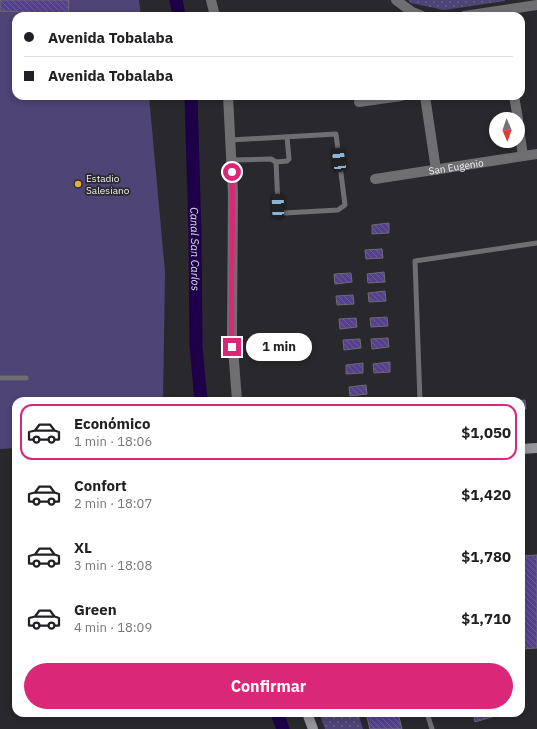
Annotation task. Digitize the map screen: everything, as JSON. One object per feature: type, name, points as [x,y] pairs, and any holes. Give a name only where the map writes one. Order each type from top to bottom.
[{"type":"main road","points":[[525,448],[537,448]]},
{"type":"main road","points":[[308,717],[313,729]]},
{"type":"street","points":[[211,0],[214,12]]},
{"type":"street","points":[[396,0],[408,12]]},
{"type":"street","points":[[506,12],[537,5]]},
{"type":"street","points":[[228,100],[232,160],[233,228],[231,315],[237,397]]},
{"type":"street","points":[[359,102],[373,100]]},
{"type":"street","points":[[426,100],[436,170]]},
{"type":"street","points":[[515,100],[517,112]]},
{"type":"street","points":[[522,148],[523,156]]},
{"type":"street","name":"San Eugenio","points":[[375,179],[537,154]]},
{"type":"lane","points":[[231,140],[336,134],[345,205],[338,210],[285,213],[281,211],[278,206],[276,162]]},
{"type":"lane","points":[[232,160],[271,159],[276,162],[287,161],[289,159],[287,137]]},
{"type":"lane","points":[[420,397],[415,261],[537,243]]},
{"type":"lane","points":[[0,378],[26,378]]},
{"type":"lane","points":[[428,717],[432,729]]},
{"type":"shaded area","name":"Estadio Salesiano","points":[[0,0],[139,0],[140,12],[12,12],[12,100],[149,100],[165,272],[163,397],[12,397],[12,448],[0,449]]},
{"type":"shaded area","points":[[408,0],[505,1],[444,10],[411,3]]},
{"type":"shaded area","points":[[320,717],[359,717],[363,729],[325,729]]},
{"type":"building","points":[[0,0],[69,0],[68,12],[0,11]]},
{"type":"building","points":[[389,223],[389,233],[372,234],[372,225]]},
{"type":"building","points":[[382,249],[383,258],[366,259],[365,250]]},
{"type":"building","points":[[384,272],[385,282],[368,283],[367,274]]},
{"type":"building","points":[[351,273],[352,282],[335,284],[334,274]]},
{"type":"building","points":[[385,291],[386,301],[369,302],[368,293]]},
{"type":"building","points":[[353,295],[354,304],[337,305],[336,296]]},
{"type":"building","points":[[387,317],[388,326],[371,327],[370,318]]},
{"type":"building","points":[[356,318],[357,327],[340,329],[339,319]]},
{"type":"building","points":[[388,338],[389,347],[372,349],[371,339]]},
{"type":"building","points":[[360,339],[361,348],[344,350],[343,340]]},
{"type":"building","points":[[390,362],[390,372],[374,373],[373,364]]},
{"type":"building","points":[[363,363],[363,373],[346,374],[346,365]]},
{"type":"building","points":[[366,385],[367,394],[350,396],[349,387]]},
{"type":"building","points":[[537,555],[537,648],[525,649],[525,556]]},
{"type":"building","points":[[367,717],[399,717],[402,729],[370,729]]},
{"type":"building","points":[[474,717],[492,717],[475,722]]},
{"type":"waterway","name":"Canal San Carlos","points":[[176,0],[178,12]]},
{"type":"waterway","name":"Canal San Carlos","points":[[191,100],[195,234],[196,346],[201,397]]},
{"type":"waterway","name":"Canal San Carlos","points":[[278,717],[283,729]]},
{"type":"place","name":"Estadio Salesiano","points":[[78,184]]},
{"type":"route","points":[[232,172],[232,347]]}]
